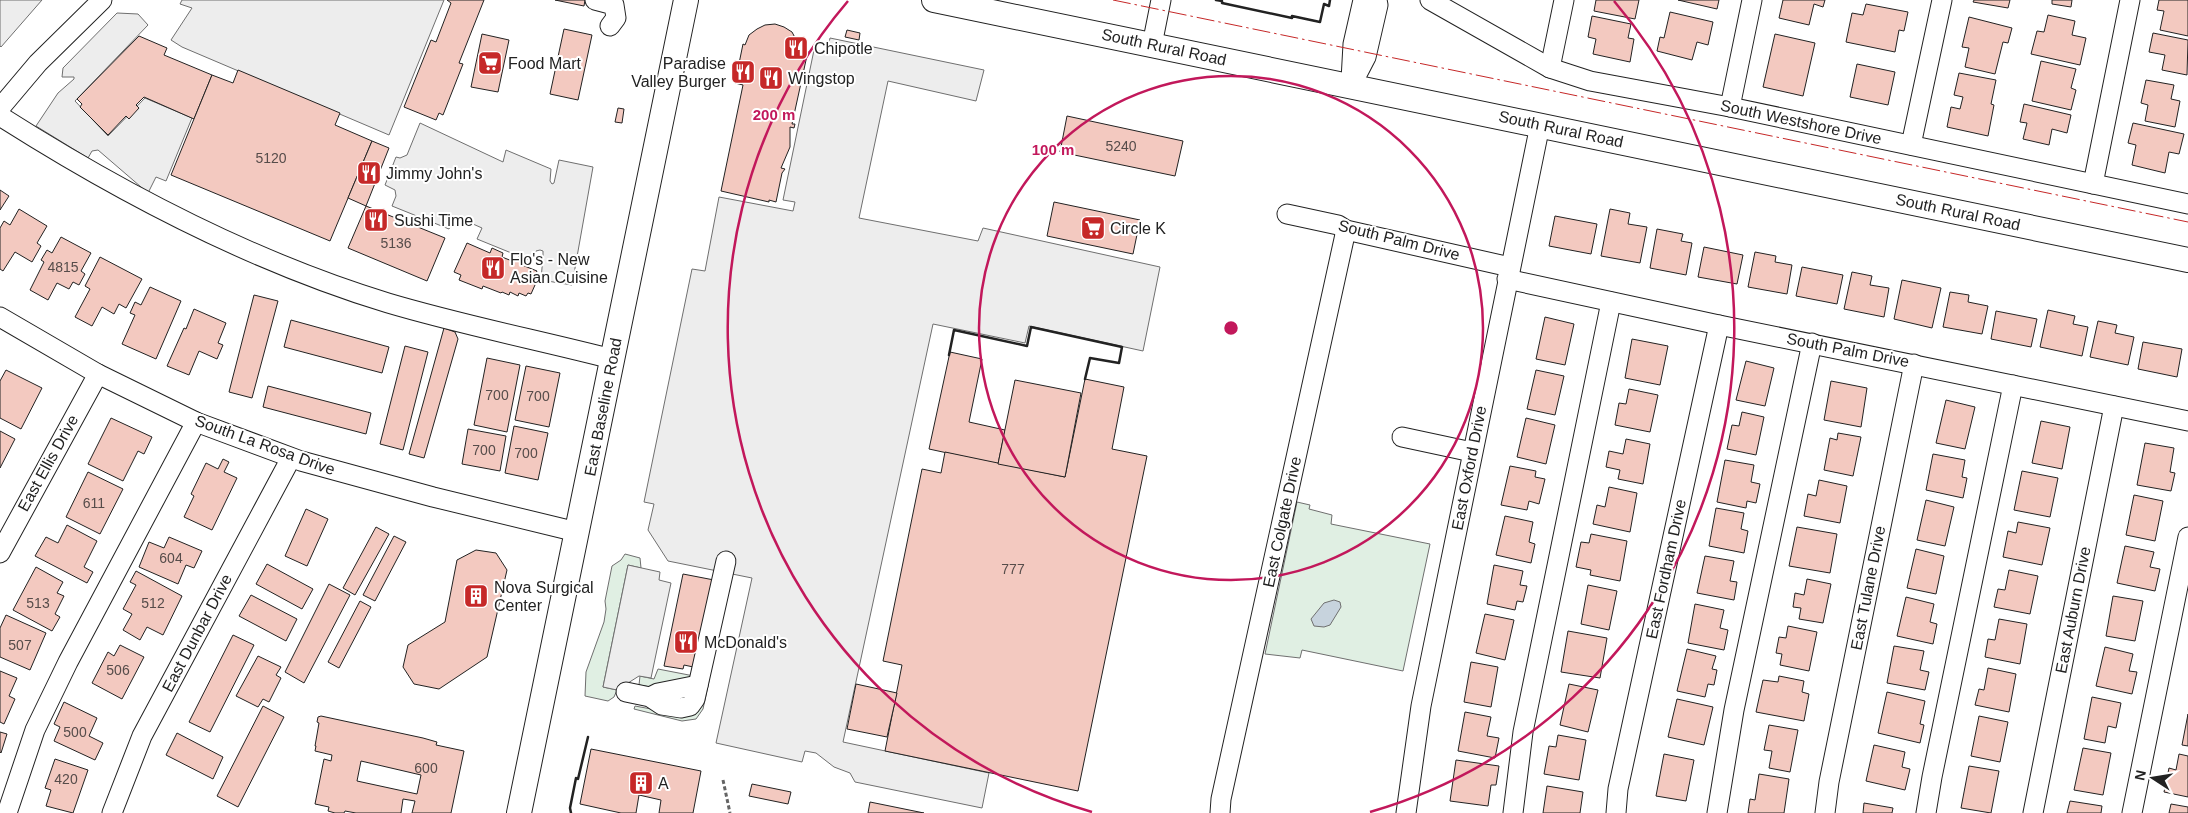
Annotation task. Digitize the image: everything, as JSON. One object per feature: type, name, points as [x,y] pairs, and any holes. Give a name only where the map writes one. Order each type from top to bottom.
[{"type":"main road","name":"East Baseline Road","points":[[519,813],[686,0]]},
{"type":"main road","name":"South Rural Road","points":[[934,0],[2188,260]]},
{"type":"street","points":[[0,108],[34,67],[102,0]]},
{"type":"street","points":[[595,0],[614,5],[616,18],[610,26]]},
{"type":"street","points":[[1152,45],[1161,0]]},
{"type":"street","points":[[1351,86],[1353,44],[1362,0]]},
{"type":"street","points":[[1351,86],[1366,57],[1378,0]]},
{"type":"street","name":"South Westshore Drive","points":[[1430,0],[1550,68],[1590,81],[1730,107],[2188,204]]},
{"type":"street","points":[[1550,68],[1564,0]]},
{"type":"street","points":[[1730,107],[1752,0]]},
{"type":"street","points":[[1911,145],[1942,0]]},
{"type":"street","points":[[2093,184],[2130,0]]},
{"type":"street","points":[[0,116],[68,159],[192,226],[287,267],[388,303],[612,359]]},
{"type":"street","name":"East Oxford Drive","points":[[1406,813],[1421,706],[1540,125]]},
{"type":"street","name":"South Palm Drive","points":[[1287,214],[1338,225],[1346,230],[1611,302],[2188,421]]},
{"type":"street","name":"East Colgate Drive","points":[[1220,813],[1221,799],[1346,230]]},
{"type":"street","points":[[1513,813],[1527,714],[1611,302]]},
{"type":"street","name":"South La Rosa Drive","points":[[0,317],[98,374],[196,422],[291,458],[415,492],[578,532]]},
{"type":"street","name":"East Fordham Drive","points":[[1616,813],[1620,779],[1719,325]]},
{"type":"street","points":[[1717,813],[1734,710],[1812,344]]},
{"type":"street","name":"East Tulane Drive","points":[[1825,813],[1831,772],[1914,364]]},
{"type":"street","name":"East Ellis Drive","points":[[0,553],[98,374]]},
{"type":"street","points":[[1926,813],[2013,385]]},
{"type":"street","name":"East Auburn Drive","points":[[2033,813],[2114,406]]},
{"type":"street","points":[[7,813],[35,730],[68,662],[196,422]]},
{"type":"street","points":[[1402,437],[1472,452]]},
{"type":"street","name":"East Dunbar Drive","points":[[112,813],[142,736],[291,458]]},
{"type":"street","points":[[2132,813],[2188,537]]},
{"type":"street","points":[[626,692],[650,697],[662,705],[681,708],[690,706],[695,699],[726,561]]},
{"type":"path","points":[[723,780],[730,813]]},
{"type":"green space","points":[[1297,502],[1310,505],[1309,509],[1332,515],[1331,524],[1430,544],[1403,671],[1302,650],[1300,658],[1265,654]]},
{"type":"green space","points":[[625,554],[640,558],[641,568],[628,565],[603,687],[617,690],[614,697],[608,701],[585,696],[586,672],[604,622],[605,601],[612,566],[621,560]]},
{"type":"green space","points":[[658,669],[694,676],[657,688],[639,685],[640,676],[654,679]]},
{"type":"green space","points":[[709,681],[703,709],[696,719],[682,721],[634,709],[635,706],[678,714]]},
{"type":"shaded area","points":[[0,0],[42,0],[1,47],[0,46]]},
{"type":"shaded area","points":[[182,0],[444,0],[389,135],[182,47],[171,40],[192,8],[180,4]]},
{"type":"shaded area","points":[[117,13],[138,14],[148,25],[75,101],[108,136],[145,98],[192,118],[166,181],[156,177],[148,193],[98,150],[92,151],[88,158],[36,126],[58,93],[74,79],[74,77],[62,77],[63,68]]},
{"type":"shaded area","points":[[830,38],[984,70],[976,101],[888,81],[859,218],[978,241],[983,228],[1160,267],[1143,351],[1029,326],[1025,343],[933,324],[843,742],[989,773],[982,808],[855,782],[850,773],[834,767],[816,753],[805,751],[802,762],[716,743],[752,578],[668,561],[648,530],[654,504],[644,502],[692,269],[705,271],[719,197],[793,211],[795,202],[783,200],[814,50],[827,53]]},
{"type":"shaded area","points":[[420,123],[503,162],[506,150],[551,169],[550,181],[552,184],[554,183],[559,160],[593,167],[572,285],[541,280],[543,251],[536,251],[531,261],[477,239],[482,228],[455,216],[449,229],[392,206],[396,196],[395,190],[385,185],[396,157],[400,158],[407,155]]},
{"type":"shaded area","points":[[628,565],[660,572],[659,580],[671,583],[651,678],[639,676],[617,690],[603,687]]},
{"type":"shaded area","points":[[1334,600],[1340,602],[1341,607],[1330,625],[1324,627],[1314,626],[1311,619],[1324,603]]},
{"type":"building","points":[[447,0],[484,0],[459,63],[463,64],[443,115],[439,113],[436,120],[404,107],[431,40],[436,42],[451,3]]},
{"type":"building","points":[[555,0],[585,0],[584,6]]},
{"type":"building","points":[[1596,0],[1639,0],[1635,19],[1594,11]]},
{"type":"building","points":[[1678,0],[1719,0],[1717,9]]},
{"type":"building","points":[[1783,0],[1825,0],[1823,7],[1814,4],[1809,25],[1779,18]]},
{"type":"building","points":[[1974,0],[2010,0],[2008,8],[1973,2]]},
{"type":"building","points":[[2052,0],[2072,0],[2071,7],[2052,4]]},
{"type":"building","points":[[2159,0],[2188,0],[2188,36],[2160,30],[2164,11],[2157,10]]},
{"type":"building","points":[[1866,4],[1908,12],[1904,31],[1899,30],[1895,52],[1846,42],[1852,13],[1863,15]]},
{"type":"building","points":[[1670,12],[1713,22],[1708,45],[1697,42],[1692,60],[1657,51],[1660,37],[1664,38]]},
{"type":"building","points":[[2048,15],[2075,21],[2072,35],[2086,38],[2080,65],[2031,54],[2037,31],[2044,32]]},
{"type":"building","points":[[1592,16],[1631,24],[1628,38],[1634,39],[1630,62],[1593,54],[1596,39],[1588,37]]},
{"type":"building","points":[[1969,17],[2012,28],[2008,43],[2003,42],[1995,74],[1965,67],[1969,48],[1962,47]]},
{"type":"building","points":[[775,24],[792,32],[801,49],[808,51],[792,124],[795,124],[794,128],[790,127],[790,147],[781,168],[785,169],[782,173],[776,202],[769,200],[769,202],[721,191],[743,85],[735,83],[743,44],[745,45],[749,35],[757,29],[765,25]]},
{"type":"building","points":[[564,29],[592,35],[578,100],[550,94]]},
{"type":"building","points":[[847,30],[860,33],[859,40],[845,37]]},
{"type":"building","points":[[2153,33],[2188,40],[2187,75],[2162,70],[2165,55],[2149,52]]},
{"type":"building","name":"Food Mart","points":[[482,34],[509,40],[498,92],[471,87]]},
{"type":"building","points":[[1775,34],[1815,43],[1803,96],[1763,87]]},
{"type":"building","points":[[139,36],[167,48],[164,55],[212,75],[194,119],[144,97],[136,105],[139,108],[129,119],[126,116],[108,135],[80,107],[82,104],[77,99]]},
{"type":"building","points":[[2041,61],[2076,69],[2071,88],[2076,90],[2071,110],[2032,101]]},
{"type":"building","points":[[1857,64],[1895,72],[1888,105],[1850,97]]},
{"type":"building","points":[[238,70],[340,113],[335,125],[372,141],[330,241],[171,175],[212,75],[233,83]]},
{"type":"building","points":[[1959,73],[1996,80],[1991,104],[1994,105],[1988,136],[1947,127],[1951,107],[1960,109],[1963,97],[1954,95]]},
{"type":"building","points":[[2146,80],[2174,85],[2171,99],[2180,101],[2175,127],[2145,121],[2148,105],[2141,103]]},
{"type":"building","points":[[2024,104],[2071,115],[2067,133],[2052,129],[2049,145],[2023,139],[2027,123],[2020,122]]},
{"type":"building","points":[[618,108],[624,109],[622,123],[615,122]]},
{"type":"building","name":"Circle K","points":[[1067,116],[1183,141],[1175,176],[1060,152]]},
{"type":"building","points":[[2133,123],[2184,134],[2179,154],[2169,152],[2165,173],[2132,165],[2136,145],[2128,143]]},
{"type":"building","name":"Jimmy John's","points":[[372,141],[389,148],[366,206],[348,198]]},
{"type":"building","points":[[0,190],[9,196],[0,210]]},
{"type":"building","name":"Circle K","points":[[1054,202],[1140,220],[1133,254],[1047,236]]},
{"type":"building","points":[[366,206],[445,238],[427,281],[348,248]]},
{"type":"building","points":[[19,209],[47,226],[37,243],[41,246],[32,262],[15,252],[3,271],[0,269],[0,228],[4,221],[10,225]]},
{"type":"building","points":[[1610,209],[1630,213],[1628,224],[1647,227],[1640,263],[1601,256]]},
{"type":"building","points":[[1555,216],[1597,224],[1591,254],[1549,246]]},
{"type":"building","points":[[1657,229],[1683,234],[1681,241],[1692,243],[1686,275],[1650,268]]},
{"type":"building","points":[[61,237],[91,253],[81,271],[85,274],[79,285],[73,282],[69,289],[57,283],[48,300],[30,290],[44,262],[41,260],[47,250],[52,253]]},
{"type":"building","name":"Flo's - New Asian Cuisine","points":[[467,243],[490,253],[492,248],[503,253],[502,257],[512,261],[513,257],[524,261],[522,265],[537,271],[535,275],[539,276],[531,294],[528,293],[526,296],[519,293],[518,296],[510,292],[509,295],[483,286],[482,289],[459,280],[461,275],[454,272]]},
{"type":"building","points":[[1704,247],[1743,255],[1737,284],[1698,277]]},
{"type":"building","points":[[1755,252],[1776,256],[1775,262],[1792,265],[1787,294],[1748,287]]},
{"type":"building","points":[[100,257],[142,279],[126,308],[119,304],[114,314],[102,307],[92,326],[75,317],[90,289],[85,286]]},
{"type":"building","points":[[1802,267],[1843,275],[1837,304],[1796,296]]},
{"type":"building","points":[[1852,272],[1872,276],[1870,285],[1889,288],[1884,317],[1844,309]]},
{"type":"building","points":[[1902,280],[1941,288],[1932,328],[1894,319]]},
{"type":"building","points":[[150,287],[181,301],[156,359],[122,344],[135,315],[130,313],[135,302],[141,305]]},
{"type":"building","points":[[1950,292],[1969,295],[1968,302],[1988,306],[1982,334],[1943,327]]},
{"type":"building","points":[[254,295],[278,301],[252,398],[229,392]]},
{"type":"building","points":[[194,309],[226,323],[218,343],[223,345],[217,359],[199,351],[189,375],[167,366]]},
{"type":"building","points":[[2048,310],[2075,316],[2073,324],[2088,327],[2082,356],[2040,347]]},
{"type":"building","points":[[1996,311],[2037,319],[2031,347],[1991,339]]},
{"type":"building","points":[[1545,317],[1574,324],[1565,365],[1536,359]]},
{"type":"building","points":[[291,320],[389,347],[382,373],[284,347]]},
{"type":"building","points":[[2098,321],[2117,325],[2115,333],[2134,337],[2128,365],[2090,357]]},
{"type":"building","points":[[444,328],[455,332],[458,339],[424,458],[409,454]]},
{"type":"building","points":[[1632,339],[1668,346],[1660,385],[1625,378]]},
{"type":"building","points":[[2143,342],[2182,349],[2177,377],[2138,369]]},
{"type":"building","points":[[405,346],[428,352],[403,450],[380,444]]},
{"type":"building","points":[[950,352],[982,359],[969,422],[1005,430],[998,464],[929,449]]},
{"type":"building","points":[[487,358],[520,365],[507,432],[474,425]]},
{"type":"building","points":[[1746,361],[1774,368],[1765,406],[1736,400]]},
{"type":"building","points":[[526,366],[560,373],[549,427],[515,420]]},
{"type":"building","points":[[6,370],[42,388],[21,429],[0,418],[0,381]]},
{"type":"building","points":[[1536,370],[1564,376],[1555,415],[1527,409]]},
{"type":"building","points":[[1085,379],[1124,387],[1112,449],[1147,456],[1078,791],[885,751],[902,665],[883,661],[922,469],[941,473],[945,452],[1065,477]]},
{"type":"building","points":[[1015,380],[1081,393],[1065,477],[998,464]]},
{"type":"building","points":[[1831,381],[1867,388],[1861,427],[1824,420]]},
{"type":"building","points":[[268,386],[371,413],[366,434],[263,407]]},
{"type":"building","points":[[1629,389],[1658,395],[1650,432],[1615,425],[1619,403],[1626,404]]},
{"type":"building","points":[[1946,400],[1975,407],[1965,449],[1936,443]]},
{"type":"building","points":[[1742,412],[1764,417],[1756,455],[1727,449],[1732,425],[1739,426]]},
{"type":"building","points":[[111,418],[152,437],[144,454],[138,451],[123,481],[88,464]]},
{"type":"building","points":[[1526,418],[1555,425],[1546,464],[1517,457]]},
{"type":"building","points":[[2041,421],[2070,427],[2062,469],[2032,463]]},
{"type":"building","points":[[514,426],[548,433],[538,480],[505,473]]},
{"type":"building","points":[[468,429],[506,436],[500,471],[462,464]]},
{"type":"building","points":[[0,431],[15,439],[0,468]]},
{"type":"building","points":[[1838,433],[1861,437],[1853,476],[1824,470],[1830,438],[1837,440]]},
{"type":"building","points":[[1626,439],[1650,444],[1643,484],[1618,479],[1620,470],[1606,467],[1609,451],[1623,454]]},
{"type":"building","points":[[2145,443],[2174,448],[2170,472],[2175,473],[2171,491],[2137,485]]},
{"type":"building","points":[[1933,454],[1965,460],[1962,477],[1967,478],[1963,498],[1926,490]]},
{"type":"building","points":[[223,459],[229,462],[224,472],[237,478],[212,530],[184,517],[194,496],[191,494],[206,463],[218,469]]},
{"type":"building","points":[[1725,460],[1754,465],[1751,482],[1760,484],[1756,503],[1747,501],[1746,508],[1717,502]]},
{"type":"building","points":[[1510,466],[1536,471],[1535,477],[1545,479],[1539,504],[1529,501],[1527,510],[1501,505]]},
{"type":"building","points":[[2022,471],[2058,478],[2050,517],[2014,510]]},
{"type":"building","points":[[88,472],[123,489],[100,534],[66,517]]},
{"type":"building","points":[[1819,480],[1847,486],[1840,523],[1804,516],[1808,494],[1816,496]]},
{"type":"building","points":[[1609,487],[1637,493],[1630,532],[1593,524],[1597,505],[1605,507]]},
{"type":"building","points":[[2134,495],[2163,501],[2155,541],[2126,535]]},
{"type":"building","points":[[1926,500],[1954,507],[1945,546],[1917,540]]},
{"type":"building","points":[[1716,508],[1744,513],[1741,529],[1748,531],[1744,553],[1709,546]]},
{"type":"building","points":[[306,509],[328,519],[307,566],[285,556]]},
{"type":"building","points":[[1505,516],[1533,522],[1529,542],[1535,544],[1531,563],[1496,555]]},
{"type":"building","points":[[2018,522],[2050,528],[2042,565],[2003,557],[2008,531],[2016,533]]},
{"type":"building","points":[[67,525],[97,541],[84,567],[93,572],[87,583],[35,556],[46,537],[58,543]]},
{"type":"building","points":[[376,527],[389,534],[355,595],[343,588]]},
{"type":"building","points":[[1797,527],[1837,534],[1830,573],[1789,566]]},
{"type":"building","points":[[1591,534],[1627,541],[1620,581],[1590,575],[1591,570],[1576,567],[1581,542],[1589,543]]},
{"type":"building","points":[[394,536],[406,542],[375,601],[363,595]]},
{"type":"building","points":[[169,537],[202,551],[194,568],[186,565],[178,584],[139,567],[149,542],[164,548]]},
{"type":"building","points":[[2125,546],[2154,552],[2150,567],[2160,569],[2155,591],[2117,583]]},
{"type":"building","points":[[1916,549],[1944,556],[1936,594],[1907,588]]},
{"type":"building","name":"Nova Surgical Center","points":[[476,550],[496,553],[507,570],[487,657],[439,689],[414,684],[403,667],[408,645],[445,622],[457,560]]},
{"type":"building","points":[[1705,556],[1734,561],[1730,581],[1737,582],[1734,600],[1697,593]]},
{"type":"building","points":[[267,564],[313,589],[302,609],[256,584]]},
{"type":"building","points":[[1494,565],[1523,571],[1520,585],[1527,586],[1523,602],[1517,601],[1515,610],[1487,604]]},
{"type":"building","points":[[36,567],[63,582],[57,593],[64,596],[55,614],[60,617],[52,631],[13,610]]},
{"type":"building","points":[[2009,570],[2038,576],[2030,614],[1994,607],[1998,589],[2005,590]]},
{"type":"building","points":[[136,571],[182,596],[163,635],[147,627],[140,640],[123,630],[132,614],[123,609],[136,585],[130,582]]},
{"type":"building","name":"McDonald's","points":[[683,574],[714,580],[698,668],[684,665],[683,669],[664,666]]},
{"type":"building","points":[[1807,579],[1831,584],[1823,623],[1799,619],[1801,608],[1793,607],[1795,593],[1804,595]]},
{"type":"building","points":[[329,584],[350,595],[304,683],[285,672]]},
{"type":"building","points":[[1588,585],[1617,591],[1609,630],[1581,624]]},
{"type":"building","points":[[251,595],[297,619],[286,641],[239,616]]},
{"type":"building","points":[[2113,596],[2143,601],[2135,641],[2106,636]]},
{"type":"building","points":[[1906,597],[1934,604],[1930,622],[1937,624],[1933,644],[1897,636]]},
{"type":"building","points":[[360,601],[371,607],[339,668],[328,662]]},
{"type":"building","points":[[1695,604],[1724,610],[1720,628],[1728,630],[1724,650],[1688,643]]},
{"type":"building","points":[[1485,614],[1514,620],[1505,660],[1476,653]]},
{"type":"building","points":[[6,615],[46,633],[30,670],[0,657],[0,628]]},
{"type":"building","points":[[1999,619],[2027,624],[2020,664],[1985,657],[1988,639],[1995,640]]},
{"type":"building","points":[[1788,626],[1817,632],[1809,671],[1780,665],[1782,654],[1776,653],[1779,637],[1786,638]]},
{"type":"building","points":[[1568,631],[1607,638],[1600,678],[1561,672]]},
{"type":"building","points":[[233,635],[254,645],[210,732],[189,722]]},
{"type":"building","points":[[120,645],[144,657],[122,699],[92,683],[108,652],[114,656]]},
{"type":"building","points":[[1894,646],[1924,651],[1920,670],[1929,672],[1925,690],[1887,683]]},
{"type":"building","points":[[2105,647],[2133,654],[2129,671],[2137,672],[2132,694],[2096,686]]},
{"type":"building","points":[[1687,649],[1716,656],[1712,669],[1717,670],[1714,685],[1708,684],[1705,697],[1677,691]]},
{"type":"building","points":[[258,656],[281,667],[276,675],[281,678],[269,702],[263,699],[258,707],[236,696]]},
{"type":"building","points":[[1471,662],[1498,667],[1491,707],[1464,702]]},
{"type":"building","points":[[1988,668],[2016,674],[2009,712],[1975,705],[1979,689],[1984,690]]},
{"type":"building","points":[[0,671],[17,678],[9,696],[15,699],[4,724],[0,722]]},
{"type":"building","points":[[1779,676],[1804,681],[1802,692],[1809,694],[1804,721],[1756,712],[1763,680],[1778,682]]},
{"type":"building","points":[[856,684],[897,693],[887,737],[847,729]]},
{"type":"building","points":[[1569,684],[1598,690],[1588,732],[1560,725]]},
{"type":"building","points":[[1887,692],[1925,701],[1920,724],[1924,725],[1920,743],[1878,733]]},
{"type":"building","points":[[2092,697],[2121,703],[2116,728],[2108,726],[2105,743],[2084,739]]},
{"type":"building","points":[[1677,699],[1713,707],[1704,745],[1668,737]]},
{"type":"building","points":[[64,702],[97,718],[89,736],[103,743],[95,760],[54,741],[60,727],[54,724]]},
{"type":"building","points":[[263,706],[284,717],[238,807],[217,796]]},
{"type":"building","points":[[1465,712],[1491,717],[1487,736],[1499,738],[1495,758],[1458,751]]},
{"type":"building","points":[[2188,714],[2188,746],[2182,745]]},
{"type":"building","points":[[321,716],[423,738],[437,742],[436,745],[464,751],[451,813],[412,813],[415,801],[403,799],[401,813],[356,813],[345,811],[344,813],[335,813],[328,811],[329,807],[315,804],[324,759],[331,761],[332,755],[315,751],[319,723],[317,722],[318,717]],"holes":[[[361,761],[421,775],[417,794],[357,781]]]},
{"type":"building","points":[[1979,716],[2008,722],[2000,762],[1971,756]]},
{"type":"building","points":[[1769,725],[1798,730],[1790,772],[1769,768],[1772,751],[1764,750]]},
{"type":"building","points":[[0,732],[7,734],[1,753],[0,752]]},
{"type":"building","points":[[177,733],[223,757],[213,779],[166,755]]},
{"type":"building","points":[[1558,735],[1586,740],[1579,780],[1544,774],[1549,746],[1556,747]]},
{"type":"building","points":[[1874,745],[1905,752],[1902,767],[1910,769],[1905,790],[1866,781]]},
{"type":"building","points":[[2083,748],[2111,753],[2103,795],[2074,790]]},
{"type":"building","name":"A","points":[[591,749],[701,771],[693,813],[659,813],[661,800],[639,795],[636,813],[621,813],[580,804]]},
{"type":"building","points":[[1664,754],[1694,760],[1686,801],[1656,796]]},
{"type":"building","points":[[2179,754],[2188,756],[2188,797],[2164,792],[2169,768],[2176,770]]},
{"type":"building","points":[[55,759],[88,770],[73,813],[46,806],[51,790],[45,788]]},
{"type":"building","points":[[1456,760],[1499,766],[1496,785],[1491,785],[1488,806],[1450,801]]},
{"type":"building","points":[[1969,766],[1999,771],[1991,813],[1961,808]]},
{"type":"building","points":[[1759,774],[1789,779],[1784,813],[1748,813],[1750,799],[1755,800]]},
{"type":"building","points":[[752,784],[791,792],[788,804],[749,796]]},
{"type":"building","points":[[1547,786],[1583,792],[1580,813],[1543,813]]},
{"type":"building","points":[[2070,801],[2102,806],[2101,813],[2067,813]]},
{"type":"building","points":[[870,802],[924,813],[868,813]]},
{"type":"building","points":[[1864,803],[1893,808],[1892,813],[1863,813]]},
{"type":"building","points":[[2171,804],[2188,807],[2188,813],[2169,813]]},
{"type":"wall","points":[[1216,0],[1222,1],[1222,3],[1292,18],[1292,16],[1320,22],[1324,4],[1329,6],[1330,0]]},
{"type":"wall","points":[[949,355],[954,330],[1027,346],[1031,327],[1122,347],[1119,363],[1090,358],[1085,379]]},
{"type":"wall","points":[[571,813],[570,808],[576,778],[578,779],[588,737]]},
{"type":"power","points":[[1113,0],[2188,222]]},
{"type":"place","name":"Chipotle","points":[[796,48]]},
{"type":"place","name":"Food Mart","points":[[490,63]]},
{"type":"place","name":"Paradise Valley Burger","points":[[743,72]]},
{"type":"place","name":"Wingstop","points":[[771,78]]},
{"type":"place","name":"Jimmy John's","points":[[369,173]]},
{"type":"place","name":"Sushi Time","points":[[376,220]]},
{"type":"place","name":"Circle K","points":[[1093,228]]},
{"type":"place","name":"Flo's - New Asian Cuisine","points":[[493,268]]},
{"type":"place","name":"Nova Surgical Center","points":[[476,596]]},
{"type":"place","name":"McDonald's","points":[[686,642]]},
{"type":"place","name":"A","points":[[641,783]]}]
